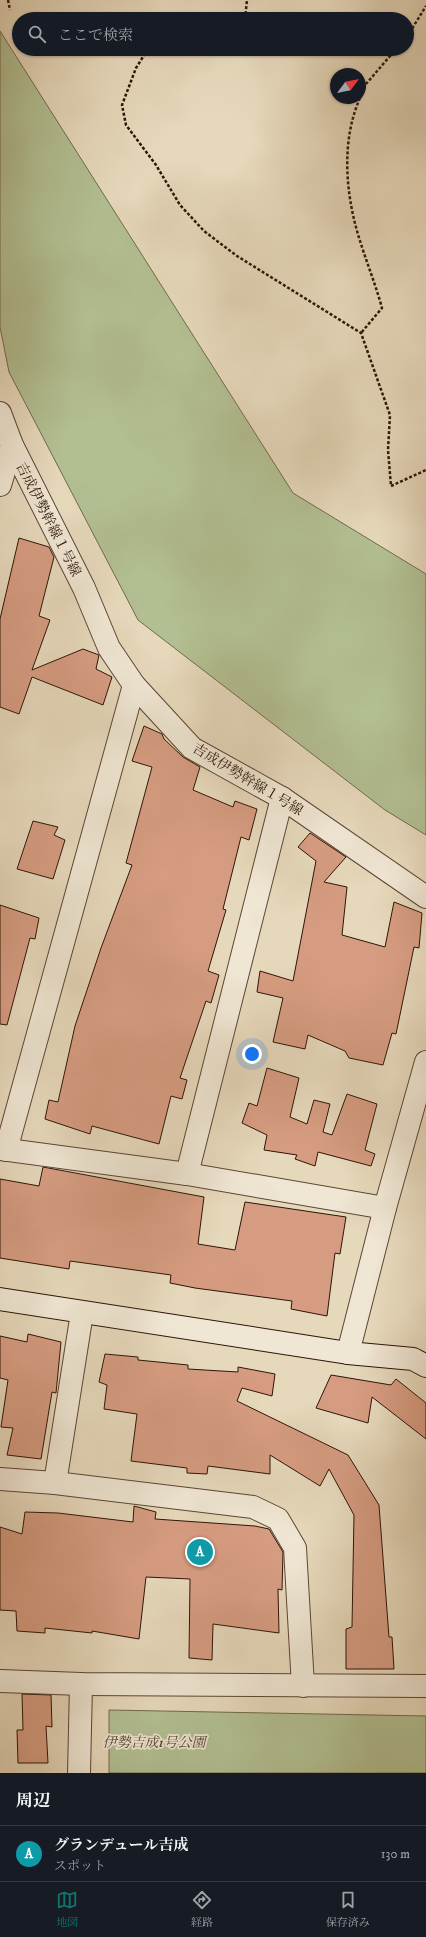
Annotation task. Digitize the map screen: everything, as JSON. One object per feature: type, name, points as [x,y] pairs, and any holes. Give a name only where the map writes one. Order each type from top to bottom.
[{"type":"street","name":"吉成伊勢幹線１号線","points":[[0,413],[12,445],[84,588],[109,648],[134,685],[192,748],[282,798],[426,897]]},
{"type":"street","points":[[0,485],[12,445]]},
{"type":"street","points":[[134,685],[3,1149],[187,1174],[385,1208]]},
{"type":"street","points":[[187,1174],[282,798]]},
{"type":"street","points":[[348,1353],[385,1208],[421,1101],[426,1062]]},
{"type":"street","points":[[0,1300],[348,1353],[412,1359],[426,1366]]},
{"type":"street","points":[[55,1483],[82,1313]]},
{"type":"street","points":[[0,1479],[55,1483],[253,1507],[278,1519],[295,1548],[303,1686]]},
{"type":"street","points":[[0,1681],[81,1684],[426,1686]]},
{"type":"street","points":[[79,1773],[81,1684]]},
{"type":"path","points":[[8,0],[10,10]]},
{"type":"path","points":[[246,12],[247,0]]},
{"type":"path","points":[[414,26],[426,6]]},
{"type":"path","points":[[144,56],[136,68],[122,105],[126,125],[156,166],[180,205],[204,230],[237,256],[361,333],[390,415],[388,450],[391,486],[426,470]]},
{"type":"path","points":[[366,84],[390,56]]},
{"type":"path","points":[[357,104],[354,110],[347,146],[350,201],[361,244],[375,281],[382,308],[361,333]]},
{"type":"green space","points":[[0,31],[12,50],[12,56],[16,56],[293,493],[426,574],[426,835],[385,810],[138,620],[9,372],[0,327]]},
{"type":"green space","name":"伊勢吉成1号公園","points":[[109,1710],[426,1716],[426,1773],[109,1773]]},
{"type":"building","points":[[19,538],[49,547],[54,557],[39,616],[50,620],[32,670],[83,649],[99,655],[96,669],[112,677],[103,705],[32,677],[19,714],[0,707],[0,619]]},
{"type":"building","points":[[144,726],[162,734],[164,739],[183,757],[200,767],[193,790],[233,807],[235,801],[257,809],[249,840],[241,837],[223,909],[226,910],[208,971],[219,975],[211,1003],[206,1001],[180,1078],[187,1080],[182,1099],[171,1096],[159,1144],[92,1126],[90,1134],[45,1119],[49,1100],[58,1102],[75,1026],[101,948],[132,865],[126,863],[152,767],[132,761]]},
{"type":"building","points":[[33,821],[58,827],[54,835],[65,840],[53,879],[17,869]]},
{"type":"building","points":[[310,833],[346,857],[324,882],[347,887],[342,935],[385,947],[394,902],[422,913],[419,948],[414,947],[396,1034],[392,1033],[383,1065],[349,1058],[345,1051],[308,1035],[305,1049],[273,1042],[283,998],[257,992],[260,971],[293,981],[316,861],[298,847]]},
{"type":"building","points":[[0,905],[39,918],[35,939],[30,938],[7,1025],[0,1024]]},
{"type":"building","points":[[267,1068],[299,1078],[290,1117],[307,1124],[314,1100],[330,1104],[323,1132],[332,1135],[347,1094],[377,1104],[365,1150],[375,1154],[371,1166],[318,1152],[315,1166],[295,1159],[297,1155],[264,1150],[267,1135],[242,1123],[249,1103],[257,1106]]},
{"type":"building","points":[[43,1167],[204,1197],[198,1244],[235,1250],[245,1202],[346,1217],[340,1254],[335,1253],[327,1316],[291,1309],[292,1301],[195,1288],[170,1283],[171,1275],[70,1261],[69,1269],[0,1258],[0,1179],[39,1186]]},
{"type":"building","points":[[28,1334],[61,1342],[56,1393],[52,1392],[41,1459],[7,1455],[13,1428],[1,1427],[8,1380],[0,1378],[0,1336],[27,1342]]},
{"type":"building","points":[[105,1354],[138,1357],[138,1360],[188,1365],[188,1369],[238,1372],[238,1367],[275,1374],[272,1396],[242,1388],[237,1401],[348,1455],[379,1505],[389,1637],[392,1637],[394,1669],[346,1669],[346,1629],[352,1627],[354,1515],[329,1469],[320,1486],[270,1455],[270,1474],[208,1466],[207,1474],[187,1473],[187,1468],[131,1461],[137,1414],[104,1409],[107,1385],[99,1382]]},
{"type":"building","points":[[331,1375],[391,1385],[396,1379],[426,1403],[426,1439],[372,1397],[368,1423],[316,1408]]},
{"type":"building","points":[[134,1506],[156,1512],[155,1519],[255,1526],[269,1529],[283,1552],[282,1590],[278,1589],[279,1633],[213,1624],[212,1660],[189,1658],[190,1579],[146,1577],[139,1639],[92,1631],[92,1633],[45,1628],[45,1633],[17,1631],[16,1611],[0,1610],[0,1527],[22,1534],[25,1512],[58,1513],[133,1522]]},
{"type":"building","points":[[22,1694],[51,1695],[52,1727],[46,1726],[48,1763],[18,1763],[17,1730],[23,1730]]},
{"type":"place","name":"グランデュール吉成","points":[[200,1552]]}]
